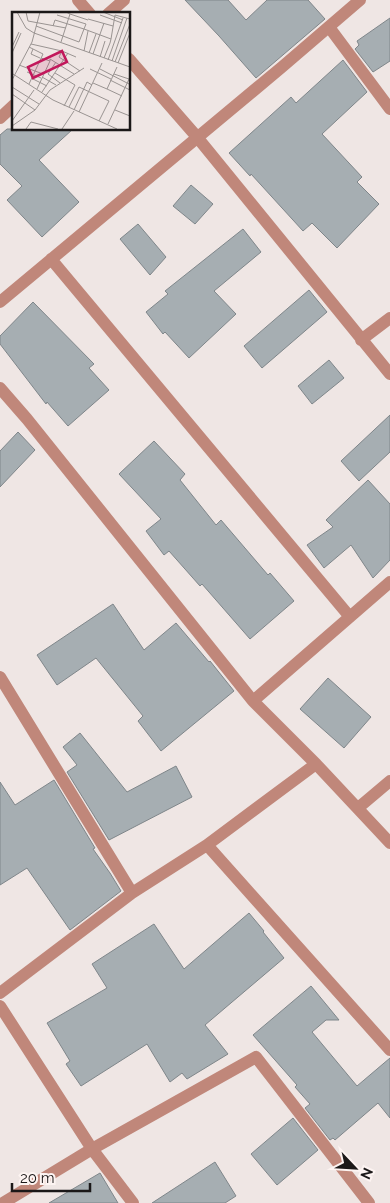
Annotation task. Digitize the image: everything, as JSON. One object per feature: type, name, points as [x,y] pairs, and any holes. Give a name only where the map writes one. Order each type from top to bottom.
[{"type":"street","points":[[78,0],[88,12]]},
{"type":"street","points":[[110,12],[124,0]]},
{"type":"street","points":[[0,302],[282,68],[329,27],[354,2]]},
{"type":"street","points":[[329,27],[390,109]]},
{"type":"street","points":[[130,60],[197,137],[390,374]]},
{"type":"street","points":[[0,118],[12,107]]},
{"type":"street","points":[[51,259],[350,617]]},
{"type":"street","points":[[362,340],[390,318]]},
{"type":"street","points":[[0,388],[27,419],[253,701],[316,764],[390,843]]},
{"type":"street","points":[[253,701],[390,582]]},
{"type":"street","points":[[0,677],[132,893]]},
{"type":"street","points":[[0,993],[132,893],[207,845],[316,764]]},
{"type":"street","points":[[358,808],[390,781]]},
{"type":"street","points":[[207,845],[390,1050]]},
{"type":"street","points":[[0,1006],[92,1149],[133,1203]]},
{"type":"street","points":[[3,1203],[92,1149],[256,1057],[369,1203]]},
{"type":"building","points":[[185,0],[228,0],[246,20],[267,0],[308,0],[325,19],[256,78]]},
{"type":"building","points":[[390,18],[390,61],[373,72],[355,49],[359,45],[357,41]]},
{"type":"building","points":[[343,60],[367,92],[322,134],[362,177],[357,182],[379,204],[337,248],[312,223],[303,231],[251,174],[250,176],[229,153],[291,97],[296,103]]},
{"type":"building","points":[[7,129],[72,130],[39,160],[79,202],[42,237],[7,200],[22,186],[0,164],[0,135]]},
{"type":"building","points":[[191,185],[213,204],[195,224],[173,206]]},
{"type":"building","points":[[138,224],[166,257],[150,275],[120,239]]},
{"type":"building","points":[[243,229],[261,252],[214,291],[236,314],[189,358],[165,332],[163,334],[146,312],[168,294],[165,291]]},
{"type":"building","points":[[309,290],[327,312],[262,368],[244,346]]},
{"type":"building","points":[[33,302],[94,364],[89,368],[109,390],[68,426],[47,402],[46,404],[0,344],[0,336]]},
{"type":"building","points":[[329,360],[344,378],[312,404],[298,386]]},
{"type":"building","points":[[390,415],[390,452],[359,481],[341,461]]},
{"type":"building","points":[[18,432],[35,450],[0,487],[0,451]]},
{"type":"building","points":[[154,441],[185,474],[180,480],[216,525],[221,520],[268,575],[270,573],[294,601],[250,639],[202,584],[200,586],[169,551],[164,555],[146,531],[161,519],[119,474]]},
{"type":"building","points":[[368,480],[390,504],[390,560],[373,578],[351,545],[324,568],[307,545],[333,527],[326,520]]},
{"type":"building","points":[[113,604],[144,650],[176,623],[234,691],[161,751],[138,721],[143,716],[96,658],[57,685],[37,655]]},
{"type":"building","points":[[328,678],[371,717],[344,748],[300,709]]},
{"type":"building","points":[[80,733],[127,792],[176,766],[192,797],[109,840],[67,772],[77,765],[63,747]]},
{"type":"building","points":[[54,780],[95,848],[93,849],[121,891],[70,930],[27,868],[0,885],[0,782],[15,805]]},
{"type":"building","points":[[249,913],[284,958],[205,1025],[228,1054],[187,1079],[182,1073],[170,1082],[147,1044],[81,1086],[66,1064],[70,1061],[47,1023],[107,988],[92,964],[154,924],[184,969]]},
{"type":"building","points":[[311,986],[339,1020],[326,1020],[312,1032],[357,1086],[390,1058],[390,1118],[378,1103],[335,1140],[333,1138],[330,1140],[305,1108],[310,1104],[295,1087],[297,1085],[253,1035]]},
{"type":"building","points":[[293,1118],[318,1150],[277,1185],[251,1154]]},
{"type":"building","points":[[215,1162],[236,1196],[225,1203],[152,1203]]},
{"type":"building","points":[[100,1173],[118,1203],[49,1203]]}]
